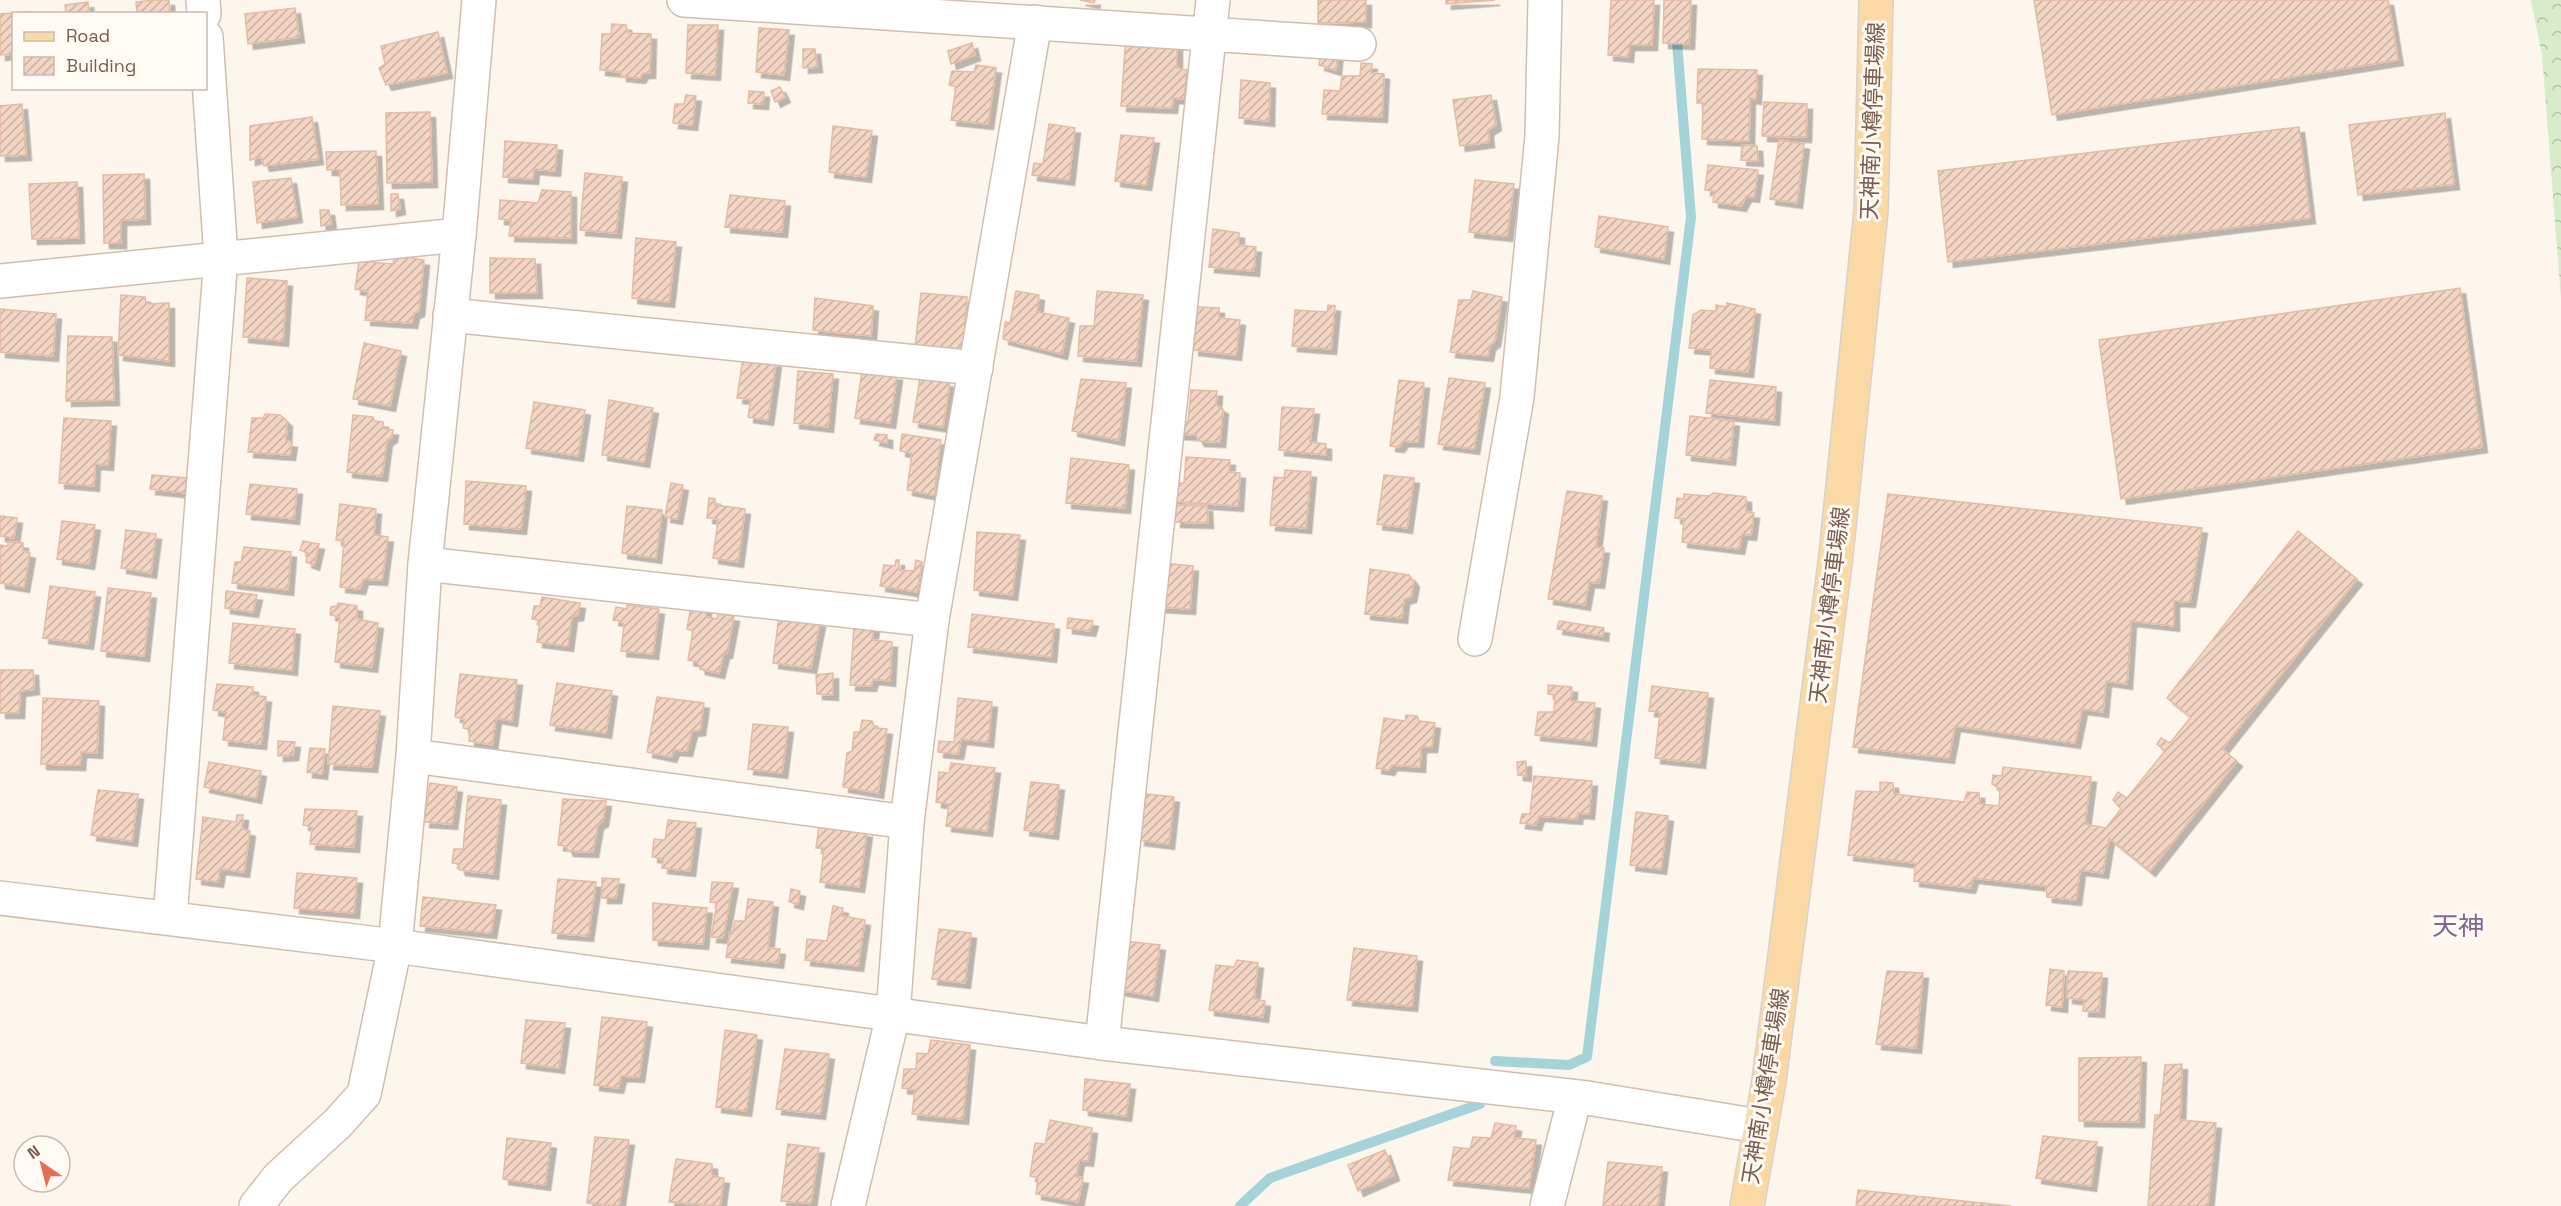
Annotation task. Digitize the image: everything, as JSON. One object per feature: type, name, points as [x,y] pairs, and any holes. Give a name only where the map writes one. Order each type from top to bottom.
[{"type":"main road","name":"天神南小樽停車場線","points":[[1747,1206],[1769,1081],[1836,555],[1871,211],[1876,0]]},
{"type":"street","points":[[268,1204],[278,1178],[338,1123],[364,1094],[395,946],[413,756],[425,564],[459,235],[479,0]]},
{"type":"street","points":[[684,0],[1359,44]]},
{"type":"street","points":[[1102,1043],[1213,0]]},
{"type":"street","points":[[1475,639],[1517,397],[1542,136],[1545,0]]},
{"type":"street","points":[[848,1206],[893,1015],[907,822],[932,620],[1035,22]]},
{"type":"street","points":[[170,918],[221,257],[207,52]]},
{"type":"street","points":[[0,280],[459,235]]},
{"type":"street","points":[[450,315],[976,368]]},
{"type":"street","points":[[425,564],[932,620]]},
{"type":"street","points":[[413,756],[907,822]]},
{"type":"street","points":[[0,898],[395,946],[1102,1043],[1575,1097],[1760,1126]]},
{"type":"street","points":[[1547,1206],[1575,1097]]},
{"type":"green space","points":[[2531,0],[2561,0],[2561,299],[2542,55]]},
{"type":"building","points":[[169,0],[170,12],[137,12],[136,2]]},
{"type":"building","points":[[1318,0],[1366,0],[1366,22],[1318,23]]},
{"type":"building","points":[[1446,0],[1495,0],[1446,4]]},
{"type":"building","points":[[1611,0],[1654,0],[1652,45],[1629,45],[1628,57],[1608,55]]},
{"type":"building","points":[[1664,0],[1691,0],[1689,44],[1663,43]]},
{"type":"building","points":[[2034,0],[2388,0],[2398,60],[2052,115]]},
{"type":"building","points":[[88,2],[89,12],[66,12],[65,5]]},
{"type":"building","points":[[295,8],[299,37],[248,44],[245,14]]},
{"type":"building","points":[[12,13],[12,54],[0,55],[0,14]]},
{"type":"building","points":[[612,24],[626,25],[628,33],[651,34],[650,73],[643,73],[640,78],[621,76],[621,72],[600,70],[602,34],[611,34]]},
{"type":"building","points":[[688,25],[718,25],[715,75],[686,73]]},
{"type":"building","points":[[759,28],[789,30],[784,75],[756,72]]},
{"type":"building","points":[[438,32],[447,73],[386,85],[379,68],[385,64],[381,46]]},
{"type":"building","points":[[1126,35],[1177,39],[1177,68],[1187,70],[1184,99],[1173,98],[1172,108],[1121,106]]},
{"type":"building","points":[[972,43],[975,55],[951,64],[948,51]]},
{"type":"building","points":[[1322,46],[1338,48],[1336,70],[1319,65]]},
{"type":"building","points":[[803,49],[815,49],[817,67],[803,68]]},
{"type":"building","points":[[1361,63],[1372,64],[1371,73],[1384,74],[1382,117],[1322,114],[1324,90],[1340,91],[1342,76],[1360,76]]},
{"type":"building","points":[[976,65],[996,68],[988,124],[951,120],[956,87],[949,85],[952,71],[974,72]]},
{"type":"building","points":[[1698,69],[1757,70],[1756,99],[1750,98],[1749,141],[1702,139],[1703,103],[1697,103]]},
{"type":"building","points":[[1241,80],[1270,83],[1269,121],[1239,118]]},
{"type":"building","points":[[780,87],[785,97],[775,102],[771,91]]},
{"type":"building","points":[[749,91],[764,92],[763,104],[748,103]]},
{"type":"building","points":[[686,95],[696,96],[692,125],[673,123],[675,104],[684,104]]},
{"type":"building","points":[[1491,95],[1496,125],[1488,130],[1489,142],[1460,146],[1453,100]]},
{"type":"building","points":[[1764,102],[1807,104],[1806,137],[1762,136]]},
{"type":"building","points":[[22,104],[26,155],[0,156],[0,106]]},
{"type":"building","points":[[430,112],[432,182],[387,183],[386,113]]},
{"type":"building","points":[[2445,113],[2454,184],[2358,195],[2349,125]]},
{"type":"building","points":[[312,117],[318,159],[264,166],[261,157],[250,160],[250,126]]},
{"type":"building","points":[[1049,124],[1075,128],[1069,180],[1032,175],[1034,163],[1043,164]]},
{"type":"building","points":[[833,126],[872,131],[866,177],[829,172]]},
{"type":"building","points":[[2299,127],[2310,218],[1948,262],[1938,171]]},
{"type":"building","points":[[1121,135],[1154,138],[1146,185],[1115,181]]},
{"type":"building","points":[[1779,140],[1804,144],[1797,203],[1770,199]]},
{"type":"building","points":[[505,141],[557,145],[555,171],[534,169],[533,179],[503,177]]},
{"type":"building","points":[[1742,145],[1757,146],[1758,161],[1741,160]]},
{"type":"building","points":[[376,151],[378,204],[341,205],[340,170],[327,170],[326,152]]},
{"type":"building","points":[[1708,165],[1758,170],[1754,197],[1746,196],[1741,206],[1713,202],[1714,191],[1705,190]]},
{"type":"building","points":[[585,173],[622,177],[616,233],[580,230]]},
{"type":"building","points":[[144,174],[145,219],[121,220],[121,243],[104,243],[103,175]]},
{"type":"building","points":[[291,178],[297,217],[257,223],[253,182]]},
{"type":"building","points":[[1475,180],[1514,184],[1507,236],[1469,232]]},
{"type":"building","points":[[77,182],[79,238],[32,239],[29,184]]},
{"type":"building","points":[[542,190],[571,192],[571,238],[509,236],[511,220],[499,219],[500,200],[538,203]]},
{"type":"building","points":[[391,194],[398,194],[400,209],[391,211]]},
{"type":"building","points":[[730,195],[785,201],[782,232],[725,227]]},
{"type":"building","points":[[320,210],[329,210],[331,224],[321,226]]},
{"type":"building","points":[[1599,216],[1668,227],[1664,259],[1595,247]]},
{"type":"building","points":[[1213,229],[1239,233],[1239,245],[1256,247],[1254,271],[1209,267]]},
{"type":"building","points":[[636,238],[676,242],[669,302],[632,298]]},
{"type":"building","points":[[394,255],[424,260],[419,311],[414,313],[412,323],[365,320],[368,291],[355,289],[359,261],[393,264]]},
{"type":"building","points":[[490,258],[535,259],[537,293],[490,293]]},
{"type":"building","points":[[247,278],[287,281],[283,341],[243,337]]},
{"type":"building","points":[[2460,288],[2482,447],[2121,499],[2099,340]]},
{"type":"building","points":[[1016,291],[1039,295],[1037,312],[1069,318],[1062,354],[1003,339],[1005,322],[1010,323]]},
{"type":"building","points":[[1097,291],[1143,295],[1136,361],[1078,356],[1080,326],[1094,326]]},
{"type":"building","points":[[1473,291],[1502,297],[1495,341],[1490,345],[1488,356],[1450,352],[1459,300],[1471,300]]},
{"type":"building","points":[[921,293],[967,297],[963,350],[915,347]]},
{"type":"building","points":[[121,295],[145,297],[146,304],[169,303],[169,361],[118,355]]},
{"type":"building","points":[[815,298],[873,306],[871,336],[813,330]]},
{"type":"building","points":[[1727,303],[1755,309],[1748,372],[1710,368],[1711,350],[1689,348],[1693,315],[1701,310],[1716,311],[1716,305],[1726,307]]},
{"type":"building","points":[[1328,305],[1335,306],[1331,349],[1292,346],[1295,310],[1327,312]]},
{"type":"building","points":[[1198,307],[1219,308],[1219,318],[1240,320],[1236,355],[1193,350]]},
{"type":"building","points":[[0,309],[56,314],[53,356],[0,352]]},
{"type":"building","points":[[68,336],[112,337],[114,400],[66,401]]},
{"type":"building","points":[[364,343],[401,351],[390,406],[353,399]]},
{"type":"building","points":[[743,357],[776,362],[768,420],[748,417],[751,399],[737,398]]},
{"type":"building","points":[[798,371],[833,374],[828,427],[794,423]]},
{"type":"building","points":[[862,371],[897,375],[890,423],[855,418]]},
{"type":"building","points":[[920,378],[950,382],[943,427],[913,422]]},
{"type":"building","points":[[1449,378],[1485,383],[1474,449],[1438,444]]},
{"type":"building","points":[[1081,379],[1126,383],[1119,440],[1072,431]]},
{"type":"building","points":[[1399,380],[1424,383],[1418,442],[1403,441],[1399,447],[1390,446]]},
{"type":"building","points":[[1710,380],[1776,387],[1774,420],[1706,413]]},
{"type":"building","points":[[1191,390],[1217,391],[1216,405],[1223,409],[1220,442],[1199,441],[1196,435],[1177,434],[1179,421],[1188,422]]},
{"type":"building","points":[[609,400],[653,408],[644,462],[602,455]]},
{"type":"building","points":[[534,402],[585,410],[578,456],[526,448]]},
{"type":"building","points":[[1282,407],[1314,409],[1310,442],[1326,444],[1326,455],[1279,450]]},
{"type":"building","points":[[265,414],[280,415],[287,421],[286,441],[292,442],[290,455],[248,452],[252,418],[263,418]]},
{"type":"building","points":[[353,415],[373,417],[374,421],[383,422],[384,429],[393,430],[392,437],[387,440],[382,476],[347,472]]},
{"type":"building","points":[[1690,416],[1734,421],[1730,460],[1686,455]]},
{"type":"building","points":[[64,418],[111,421],[108,465],[95,464],[94,486],[59,483]]},
{"type":"building","points":[[876,434],[887,435],[887,443],[874,440]]},
{"type":"building","points":[[902,434],[941,440],[934,495],[907,490],[912,453],[900,451]]},
{"type":"building","points":[[1186,457],[1230,460],[1229,472],[1240,473],[1238,506],[1165,501],[1167,482],[1184,483]]},
{"type":"building","points":[[1071,458],[1129,465],[1125,508],[1066,503]]},
{"type":"building","points":[[1285,470],[1311,472],[1306,528],[1270,525],[1274,477],[1284,478]]},
{"type":"building","points":[[152,475],[188,478],[187,493],[150,489]]},
{"type":"building","points":[[1384,475],[1414,478],[1407,528],[1377,524]]},
{"type":"building","points":[[466,481],[526,486],[521,529],[464,524]]},
{"type":"building","points":[[671,483],[683,485],[677,519],[665,517]]},
{"type":"building","points":[[250,484],[297,489],[294,519],[246,514]]},
{"type":"building","points":[[1567,491],[1602,496],[1596,547],[1604,548],[1599,583],[1589,582],[1585,605],[1548,599]]},
{"type":"building","points":[[1713,493],[1746,497],[1746,512],[1754,513],[1751,535],[1742,534],[1739,549],[1682,542],[1684,519],[1675,518],[1677,498],[1684,499],[1684,494],[1709,496]]},
{"type":"building","points":[[1888,494],[2202,528],[2190,602],[2174,601],[2174,626],[2131,621],[2127,684],[2106,681],[2103,712],[2082,709],[2075,743],[1955,726],[1949,758],[1853,747]]},
{"type":"building","points":[[709,498],[715,499],[715,505],[745,509],[738,562],[713,558],[718,519],[707,518]]},
{"type":"building","points":[[340,504],[376,509],[374,535],[388,537],[382,580],[363,579],[360,589],[340,587],[344,541],[336,540]]},
{"type":"building","points":[[1177,505],[1207,506],[1208,523],[1175,522]]},
{"type":"building","points":[[627,506],[662,510],[656,558],[622,553]]},
{"type":"building","points":[[0,516],[17,518],[14,538],[0,536]]},
{"type":"building","points":[[62,521],[95,525],[89,564],[57,559]]},
{"type":"building","points":[[126,530],[156,534],[151,573],[121,568]]},
{"type":"building","points":[[2298,531],[2357,579],[2222,749],[2237,761],[2150,871],[2109,838],[2103,873],[2080,870],[2076,900],[2047,897],[2046,886],[1973,878],[1970,888],[1914,881],[1915,863],[1848,855],[1856,791],[1880,792],[1880,782],[1893,783],[1894,794],[1964,802],[1967,792],[1979,793],[1980,804],[1999,806],[2000,789],[1992,784],[1993,775],[2002,776],[2003,767],[2091,777],[2085,824],[2106,828],[2121,809],[2113,800],[2118,792],[2127,798],[2165,751],[2157,744],[2161,738],[2170,743],[2191,717],[2167,698]]},
{"type":"building","points":[[977,532],[1020,535],[1012,595],[974,590]]},
{"type":"building","points":[[303,541],[319,544],[314,565],[306,562],[308,553],[300,550]]},
{"type":"building","points":[[8,542],[23,543],[23,551],[30,553],[24,587],[0,583],[0,545],[8,546]]},
{"type":"building","points":[[244,547],[291,552],[288,590],[232,583],[235,562],[241,562]]},
{"type":"building","points":[[896,560],[899,560],[899,570],[914,571],[916,560],[922,562],[917,592],[880,586],[884,565],[895,566]]},
{"type":"building","points":[[1163,563],[1193,566],[1190,609],[1157,607]]},
{"type":"building","points":[[1370,569],[1409,575],[1414,582],[1411,597],[1404,599],[1402,618],[1365,614]]},
{"type":"building","points":[[50,586],[95,592],[88,644],[43,638]]},
{"type":"building","points":[[108,588],[151,593],[144,656],[101,651]]},
{"type":"building","points":[[226,591],[257,595],[253,612],[225,608]]},
{"type":"building","points":[[542,597],[580,603],[578,615],[572,616],[568,646],[537,642],[540,620],[532,619],[534,606],[540,606]]},
{"type":"building","points":[[338,603],[357,606],[357,619],[378,623],[372,667],[335,662],[340,617],[330,615],[331,607],[337,606]]},
{"type":"building","points":[[627,605],[659,609],[653,654],[621,651],[624,625],[621,621],[613,620],[616,607],[627,609]]},
{"type":"building","points":[[691,605],[706,607],[706,617],[717,619],[718,614],[734,616],[727,653],[724,653],[719,673],[700,669],[698,662],[688,660],[693,631],[687,629]]},
{"type":"building","points":[[972,614],[1054,624],[1051,657],[968,647]]},
{"type":"building","points":[[779,616],[820,622],[811,668],[773,663]]},
{"type":"building","points":[[1068,618],[1093,621],[1090,631],[1067,628]]},
{"type":"building","points":[[1559,621],[1604,628],[1603,636],[1557,629]]},
{"type":"building","points":[[233,623],[295,629],[292,670],[229,663]]},
{"type":"building","points":[[854,626],[874,626],[872,640],[892,642],[890,681],[873,679],[871,686],[850,685]]},
{"type":"building","points":[[0,670],[33,670],[34,689],[20,691],[19,713],[0,713]]},
{"type":"building","points":[[833,673],[833,695],[817,694],[816,675]]},
{"type":"building","points":[[460,674],[517,680],[512,721],[496,718],[492,745],[469,741],[470,730],[463,728],[464,719],[455,717]]},
{"type":"building","points":[[557,683],[612,691],[606,733],[550,725]]},
{"type":"building","points":[[217,684],[253,687],[253,695],[266,697],[261,744],[223,740],[226,712],[213,710]]},
{"type":"building","points":[[1548,685],[1572,687],[1571,701],[1595,703],[1591,741],[1535,735],[1538,712],[1554,712],[1555,695],[1548,694]]},
{"type":"building","points":[[1652,686],[1708,693],[1700,763],[1655,758],[1660,712],[1649,711]]},
{"type":"building","points":[[657,697],[704,703],[700,730],[692,731],[687,751],[674,750],[671,757],[647,752]]},
{"type":"building","points":[[43,698],[99,701],[97,753],[81,752],[80,765],[41,764]]},
{"type":"building","points":[[958,698],[992,702],[988,742],[961,739],[958,754],[938,752],[939,741],[954,742]]},
{"type":"building","points":[[333,706],[380,711],[372,767],[328,764]]},
{"type":"building","points":[[1406,715],[1417,716],[1419,721],[1435,723],[1432,747],[1421,747],[1420,767],[1392,765],[1389,770],[1376,768],[1384,718],[1405,721]]},
{"type":"building","points":[[862,720],[872,721],[875,728],[887,729],[878,793],[843,787],[847,753],[852,751],[854,732],[860,732]]},
{"type":"building","points":[[753,724],[788,727],[782,773],[748,769]]},
{"type":"building","points":[[278,741],[295,742],[293,755],[278,756]]},
{"type":"building","points":[[310,748],[325,749],[322,774],[307,772]]},
{"type":"building","points":[[1526,761],[1526,776],[1518,775],[1517,762]]},
{"type":"building","points":[[209,762],[261,771],[256,798],[204,787]]},
{"type":"building","points":[[951,763],[995,768],[987,831],[946,826],[949,804],[936,802],[939,772],[949,773]]},
{"type":"building","points":[[1534,776],[1592,781],[1589,814],[1578,813],[1577,819],[1539,816],[1536,825],[1520,823],[1522,814],[1530,814]]},
{"type":"building","points":[[1031,782],[1059,785],[1053,834],[1024,830]]},
{"type":"building","points":[[430,783],[457,787],[452,824],[424,822]]},
{"type":"building","points":[[98,790],[138,794],[132,841],[91,835]]},
{"type":"building","points":[[1146,794],[1174,797],[1169,844],[1139,840]]},
{"type":"building","points":[[468,796],[501,800],[493,874],[460,870],[458,864],[452,863],[454,849],[463,849]]},
{"type":"building","points":[[563,799],[606,801],[603,821],[598,824],[593,852],[568,851],[566,846],[558,845]]},
{"type":"building","points":[[305,809],[357,811],[354,847],[310,844],[312,827],[303,825]]},
{"type":"building","points":[[1636,812],[1668,816],[1661,869],[1630,865]]},
{"type":"building","points":[[237,815],[243,815],[242,829],[250,831],[244,872],[220,869],[218,882],[196,879],[203,817],[236,822]]},
{"type":"building","points":[[668,820],[696,823],[690,871],[662,868],[663,859],[652,857],[654,839],[665,840]]},
{"type":"building","points":[[819,826],[867,832],[859,887],[820,882],[824,848],[816,848]]},
{"type":"building","points":[[297,873],[357,878],[354,913],[294,908]]},
{"type":"building","points":[[602,878],[619,879],[616,898],[602,898]]},
{"type":"building","points":[[558,879],[596,882],[588,936],[552,933]]},
{"type":"building","points":[[712,882],[733,883],[723,938],[711,937],[717,903],[710,902]]},
{"type":"building","points":[[791,889],[800,891],[798,904],[789,902]]},
{"type":"building","points":[[423,897],[496,905],[491,933],[420,926]]},
{"type":"building","points":[[748,899],[773,902],[768,948],[780,949],[778,963],[726,957],[730,932],[733,931],[735,921],[745,921]]},
{"type":"building","points":[[653,903],[707,908],[703,944],[653,940]]},
{"type":"building","points":[[833,906],[843,908],[842,916],[865,920],[858,966],[805,960],[807,939],[827,941]]},
{"type":"building","points":[[939,929],[971,933],[965,983],[932,979]]},
{"type":"building","points":[[1124,941],[1160,945],[1153,996],[1117,990]]},
{"type":"building","points":[[1354,948],[1417,956],[1412,1006],[1347,1000]]},
{"type":"building","points":[[1237,960],[1258,963],[1254,999],[1265,1001],[1263,1017],[1209,1010],[1216,965],[1234,967]]},
{"type":"building","points":[[2050,969],[2064,971],[2062,1007],[2046,1005]]},
{"type":"building","points":[[1887,971],[1923,973],[1916,1048],[1876,1044]]},
{"type":"building","points":[[2068,971],[2102,973],[2099,1012],[2083,1011],[2084,1000],[2067,998]]},
{"type":"building","points":[[602,1017],[647,1022],[639,1077],[621,1076],[618,1088],[594,1085]]},
{"type":"building","points":[[526,1020],[565,1023],[559,1068],[521,1063]]},
{"type":"building","points":[[725,1030],[757,1035],[746,1111],[716,1107]]},
{"type":"building","points":[[931,1040],[970,1045],[963,1119],[912,1114],[915,1090],[902,1088],[904,1069],[916,1069],[917,1053],[928,1054]]},
{"type":"building","points":[[785,1049],[829,1054],[820,1114],[776,1109]]},
{"type":"building","points":[[2141,1057],[2139,1122],[2079,1121],[2079,1058]]},
{"type":"building","points":[[2182,1064],[2180,1120],[2216,1123],[2208,1206],[2148,1206],[2155,1115],[2160,1115],[2165,1065]]},
{"type":"building","points":[[1085,1079],[1130,1084],[1126,1116],[1083,1110]]},
{"type":"building","points":[[1050,1120],[1092,1128],[1088,1161],[1079,1160],[1076,1177],[1083,1178],[1078,1202],[1036,1194],[1038,1178],[1030,1176],[1035,1143],[1045,1144]]},
{"type":"building","points":[[1495,1123],[1516,1126],[1514,1138],[1536,1140],[1529,1188],[1448,1180],[1454,1147],[1470,1149],[1473,1137],[1491,1138]]},
{"type":"building","points":[[2043,1136],[2097,1142],[2091,1186],[2036,1178]]},
{"type":"building","points":[[595,1137],[629,1140],[619,1206],[587,1203]]},
{"type":"building","points":[[507,1138],[551,1143],[545,1185],[503,1179]]},
{"type":"building","points":[[788,1144],[819,1148],[811,1203],[781,1201]]},
{"type":"building","points":[[1385,1150],[1394,1175],[1358,1191],[1348,1165]]},
{"type":"building","points":[[676,1159],[712,1164],[712,1176],[724,1178],[720,1206],[669,1202]]},
{"type":"building","points":[[1608,1162],[1662,1167],[1658,1206],[1603,1206]]},
{"type":"building","points":[[1858,1190],[2011,1206],[1856,1206]]},
{"type":"waterway","points":[[1495,1061],[1569,1065],[1587,1057],[1691,217],[1676,30]]},
{"type":"waterway","points":[[1240,1206],[1270,1178],[1480,1104]]},
{"type":"district","name":"天神","points":[[2458,926]]}]
